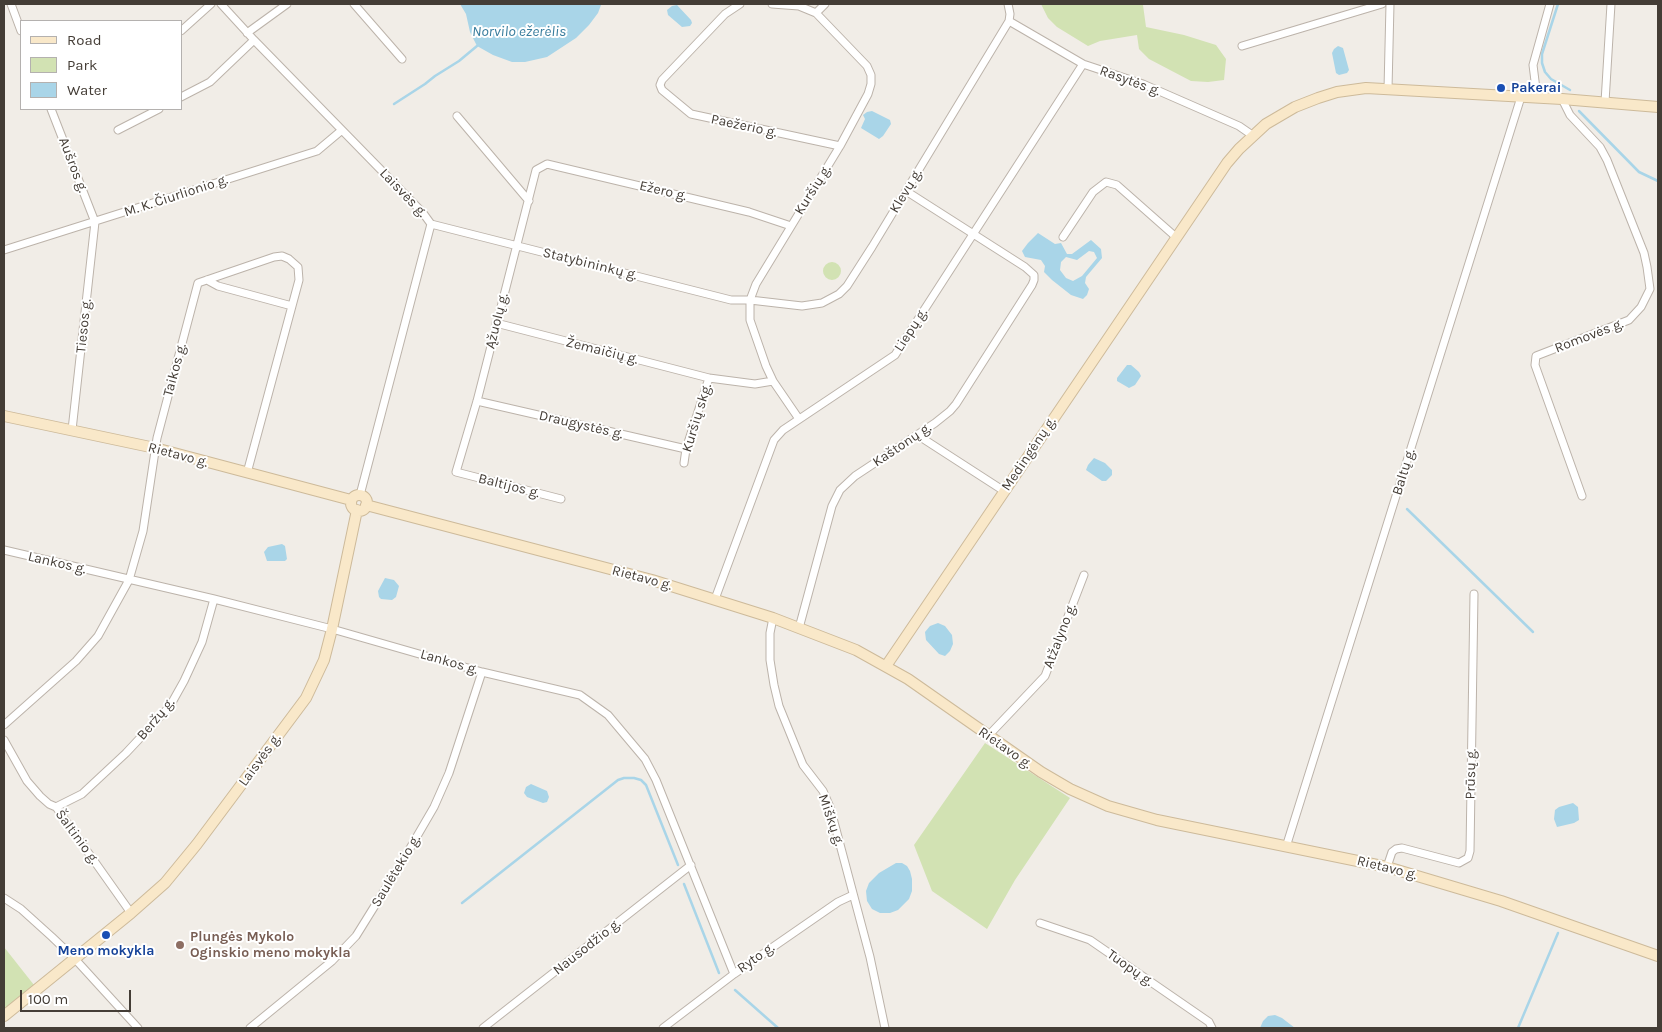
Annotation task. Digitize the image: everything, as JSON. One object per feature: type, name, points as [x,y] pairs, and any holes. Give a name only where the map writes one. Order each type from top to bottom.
[{"type":"main road","name":"Medingėnų g.","points":[[886,666],[1227,163],[1252,135],[1266,124],[1281,114],[1318,98],[1350,90],[1388,89],[1521,96],[1658,107]]},
{"type":"main road","name":"Rietavo g.","points":[[4,416],[155,448],[247,473],[356,498]]},
{"type":"main road","points":[[356,498],[351,505],[362,507]]},
{"type":"main road","name":"Rietavo g.","points":[[362,507],[652,580],[773,618],[856,650],[908,679],[1041,772],[1070,789],[1108,806],[1158,820],[1387,867],[1501,901],[1658,956]]},
{"type":"main road","name":"Laisvės g.","points":[[4,1016],[131,914],[165,883],[183,862],[306,698],[324,660],[362,507]]},
{"type":"street","points":[[11,4],[20,27]]},
{"type":"street","points":[[182,30],[211,4]]},
{"type":"street","name":"Laisvės g.","points":[[221,4],[423,213],[431,224],[356,498]]},
{"type":"street","points":[[247,33],[288,4]]},
{"type":"street","points":[[354,4],[402,59]]},
{"type":"street","name":"Paežerio g.","points":[[740,4],[725,14],[662,80],[660,85],[662,90],[691,114],[840,146]]},
{"type":"street","name":"Kuršių g.","points":[[772,4],[799,6],[816,13],[868,66],[871,75],[868,94],[840,146],[756,284],[750,300],[750,320],[766,366],[773,381],[799,419]]},
{"type":"street","points":[[816,13],[825,4]]},
{"type":"street","points":[[1008,4],[1009,21]]},
{"type":"street","points":[[1242,46],[1382,4]]},
{"type":"street","points":[[1388,89],[1390,4]]},
{"type":"street","points":[[1537,97],[1533,65],[1550,4]]},
{"type":"street","points":[[1605,102],[1612,4]]},
{"type":"street","name":"Rasytės g.","points":[[1009,21],[1083,64],[1143,84],[1239,126],[1252,135]]},
{"type":"street","name":"Klevų g.","points":[[750,300],[812,306],[839,294],[847,286],[1009,21]]},
{"type":"street","points":[[182,96],[210,82],[254,40]]},
{"type":"street","name":"Liepų g.","points":[[715,599],[774,440],[783,430],[895,355],[1083,64]]},
{"type":"street","name":"Baltų g.","points":[[1286,847],[1521,96]]},
{"type":"street","name":"Romovės g.","points":[[1562,99],[1570,115],[1600,147],[1607,160],[1644,253],[1650,289],[1641,307],[1629,320],[1536,356],[1535,365],[1582,496]]},
{"type":"street","name":"Aušros g.","points":[[52,110],[95,222]]},
{"type":"street","points":[[118,130],[157,110]]},
{"type":"street","points":[[457,116],[529,201]]},
{"type":"street","name":"M. K. Čiurlionio g.","points":[[4,250],[317,151],[342,130]]},
{"type":"street","name":"Ežero g.","points":[[536,170],[547,164],[748,212],[790,226]]},
{"type":"street","name":"Ąžuolų g.","points":[[456,472],[477,401],[536,170]]},
{"type":"street","points":[[1063,237],[1093,192],[1106,182],[1117,185],[1175,240]]},
{"type":"street","points":[[906,191],[974,233]]},
{"type":"street","name":"Tiesos g.","points":[[72,430],[95,222]]},
{"type":"street","name":"Statybininkų g.","points":[[431,224],[731,300],[750,300]]},
{"type":"street","name":"Kaštonų g.","points":[[799,628],[832,506],[840,490],[855,476],[943,417],[956,404],[1032,285],[1034,275],[974,233]]},
{"type":"street","points":[[207,280],[274,257],[282,256],[298,267],[299,280],[247,473]]},
{"type":"street","points":[[207,280],[218,286],[292,306]]},
{"type":"street","name":"Taikos g.","points":[[4,725],[76,661],[98,636],[129,580],[143,531],[155,448],[198,283],[207,280]]},
{"type":"street","name":"Žemaičių g.","points":[[496,323],[709,378]]},
{"type":"street","name":"Kuršių skg.","points":[[684,463],[686,449],[709,378],[755,384],[773,381]]},
{"type":"street","name":"Draugystės g.","points":[[477,401],[686,449]]},
{"type":"street","points":[[919,434],[922,438],[1004,492]]},
{"type":"street","name":"Baltijos g.","points":[[456,472],[561,499]]},
{"type":"street","name":"Lankos g.","points":[[4,550],[214,599],[332,629],[482,672],[580,695],[608,715],[645,759],[656,780],[734,974]]},
{"type":"street","name":"Atžalyno g.","points":[[988,736],[1045,676],[1084,575]]},
{"type":"street","name":"Prūsų g.","points":[[1387,867],[1392,852],[1402,848],[1459,863],[1468,858],[1470,851],[1474,594]]},
{"type":"street","name":"Beržų g.","points":[[56,807],[82,794],[153,726],[170,706],[202,642],[214,599]]},
{"type":"street","name":"Miškų g.","points":[[773,618],[770,633],[770,660],[779,706],[803,765],[828,799],[868,948],[885,1028]]},
{"type":"street","name":"Saulėtekio g.","points":[[250,1028],[332,961],[356,936],[434,807],[449,774],[482,672]]},
{"type":"street","name":"Šaltinio g.","points":[[4,740],[27,781],[40,796],[56,807],[131,914]]},
{"type":"street","name":"Nausodžio g.","points":[[482,1028],[691,865]]},
{"type":"street","name":"Ryto g.","points":[[663,1028],[734,974],[838,902],[853,895]]},
{"type":"street","points":[[4,898],[21,909],[76,959],[138,1028]]},
{"type":"street","name":"Tuopų g.","points":[[1040,923],[1090,940],[1208,1022],[1212,1028]]},
{"type":"green space","points":[[1041,4],[1141,4],[1143,5],[1146,27],[1184,35],[1216,45],[1226,59],[1224,80],[1208,82],[1191,81],[1149,59],[1139,49],[1137,35],[1100,41],[1088,46],[1057,27],[1048,18]]},
{"type":"green space","points":[[832,262],[838,265],[841,271],[838,277],[832,280],[826,277],[823,271],[826,265]]},
{"type":"green space","points":[[985,743],[1070,798],[1015,880],[987,929],[932,891],[914,845]]},
{"type":"green space","points":[[4,947],[34,985],[4,1009]]},
{"type":"water","name":"Norvilo ežerėlis","points":[[460,4],[601,5],[598,13],[589,25],[576,38],[547,57],[525,62],[512,62],[493,55],[477,46],[470,32],[466,14]]},
{"type":"water","points":[[677,5],[691,20],[690,26],[682,27],[668,15],[667,10]]},
{"type":"water","points":[[1338,46],[1343,48],[1349,70],[1347,73],[1339,75],[1336,73],[1332,53]]},
{"type":"water","points":[[872,111],[890,120],[891,124],[879,139],[861,128],[865,119],[863,115]]},
{"type":"water","points":[[1038,233],[1055,244],[1061,243],[1067,254],[1072,254],[1091,240],[1101,249],[1102,258],[1086,277],[1085,283],[1089,289],[1087,295],[1083,299],[1071,295],[1044,272],[1045,266],[1041,260],[1025,257],[1022,251]],"holes":[[[1089,251],[1094,252],[1097,258],[1082,276],[1073,281],[1066,278],[1060,270],[1061,262],[1066,257],[1077,260]]]},
{"type":"water","points":[[1127,365],[1131,365],[1141,376],[1135,385],[1129,388],[1117,381],[1117,378]]},
{"type":"water","points":[[1094,458],[1105,463],[1112,470],[1112,475],[1106,481],[1102,481],[1086,470]]},
{"type":"water","points":[[282,544],[285,546],[287,559],[285,561],[267,561],[264,552],[268,547]]},
{"type":"water","points":[[385,578],[394,580],[399,586],[396,597],[392,600],[379,597],[378,591]]},
{"type":"water","points":[[938,623],[945,626],[952,635],[953,644],[945,656],[939,654],[926,640],[925,632],[930,626]]},
{"type":"water","points":[[531,784],[547,791],[549,797],[547,802],[543,803],[527,797],[524,793],[526,787]]},
{"type":"water","points":[[1573,803],[1578,807],[1579,820],[1557,827],[1554,819],[1555,810]]},
{"type":"water","points":[[896,863],[902,863],[910,871],[912,891],[909,899],[898,910],[890,913],[880,913],[872,909],[867,901],[866,891],[869,883],[879,873]]},
{"type":"water","points":[[1275,1015],[1295,1028],[1260,1028],[1268,1016]]},
{"type":"waterway","points":[[1558,4],[1542,54],[1542,63],[1545,72],[1551,79],[1570,90]]},
{"type":"waterway","points":[[394,104],[459,61],[477,46]]},
{"type":"waterway","points":[[1579,111],[1639,172],[1658,181]]},
{"type":"waterway","points":[[1407,509],[1533,632]]},
{"type":"waterway","points":[[462,903],[618,780],[624,778],[641,780],[646,785],[678,865]]},
{"type":"waterway","points":[[684,884],[719,973]]},
{"type":"waterway","points":[[1518,1028],[1558,933]]},
{"type":"waterway","points":[[735,990],[778,1028]]},
{"type":"place","name":"Pakerai","points":[[1501,88]]},
{"type":"place","name":"Meno mokykla","points":[[106,935]]},
{"type":"place","name":"Plungės Mykolo Oginskio meno mokykla","points":[[180,945]]}]
